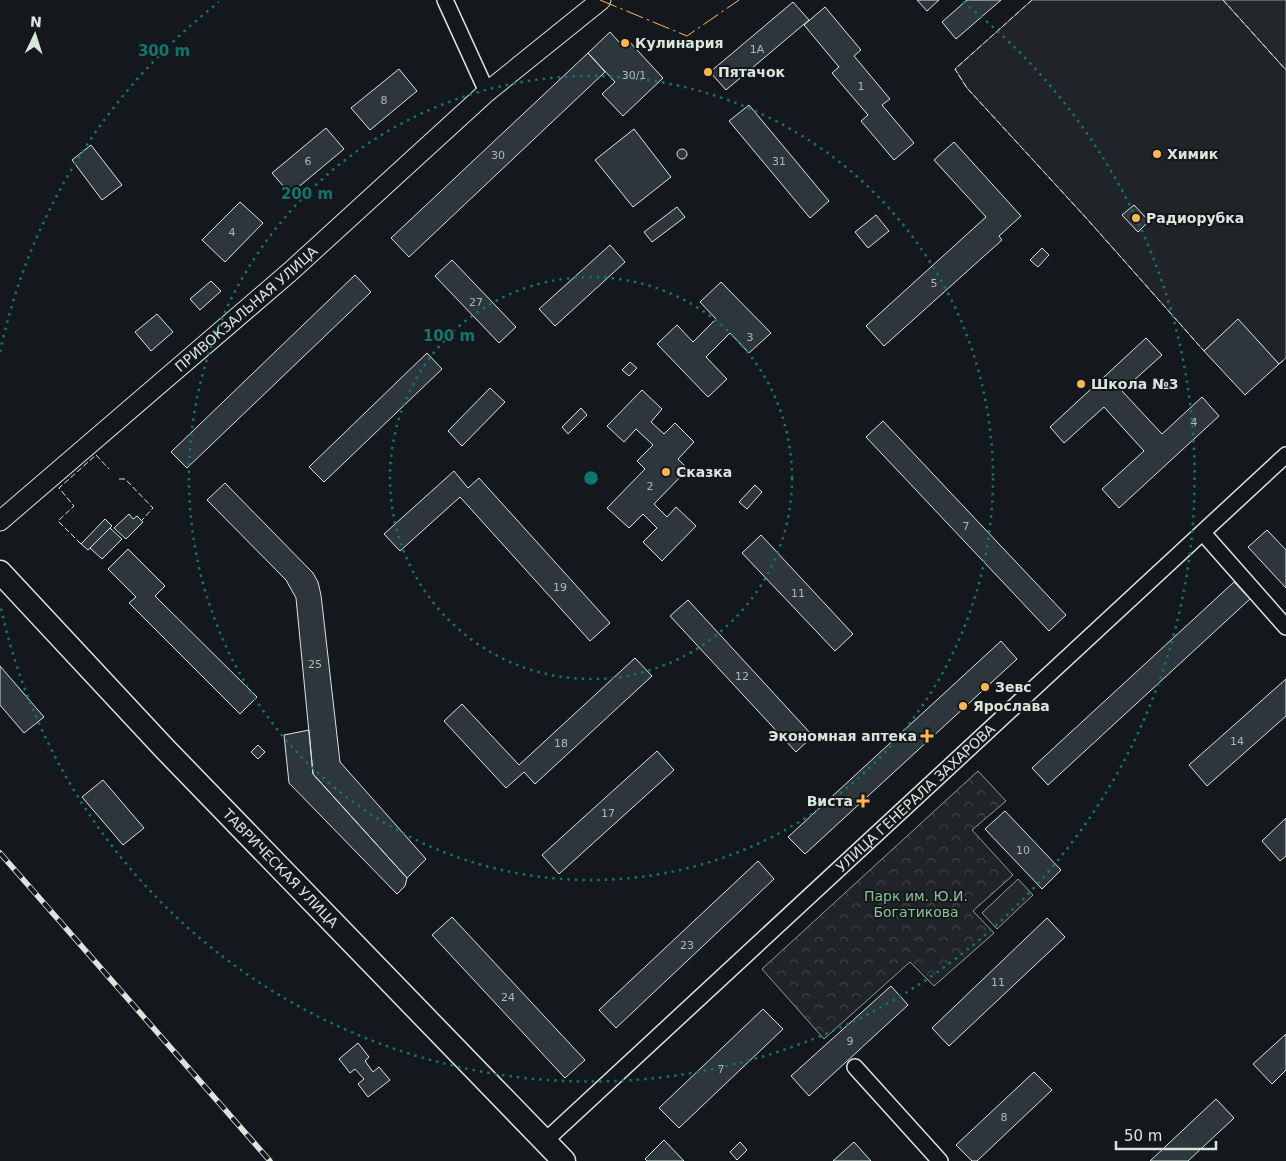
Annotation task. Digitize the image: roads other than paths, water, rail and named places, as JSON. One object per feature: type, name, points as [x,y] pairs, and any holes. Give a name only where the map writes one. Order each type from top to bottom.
[{"type":"highway","name":"ТАВРИЧЕСКАЯ УЛИЦА","points":[[0,572],[165,749],[366,955],[454,1050],[564,1161]]},
{"type":"main road","name":"ПРИВОКЗАЛЬНАЯ УЛИЦА","points":[[0,521],[291,270],[487,92],[601,0]]},
{"type":"street","points":[[445,0],[487,92]]},
{"type":"street","name":"УЛИЦА ГЕНЕРАЛА ЗАХАРОВА","points":[[544,1141],[1286,455]]},
{"type":"street","points":[[1202,533],[1286,627]]},
{"type":"street","points":[[855,1067],[940,1161]]},
{"type":"railway","points":[[0,853],[270,1161]]},
{"type":"place","name":"Кулинария","points":[[625,43]]},
{"type":"place","name":"Пятачок","points":[[708,72]]},
{"type":"place","name":"Химик","points":[[1157,154]]},
{"type":"place","name":"Радиорубка","points":[[1136,218]]},
{"type":"place","name":"Школа №3","points":[[1081,384]]},
{"type":"place","name":"Сказка","points":[[666,472]]},
{"type":"place","name":"Зевс","points":[[985,687]]},
{"type":"place","name":"Ярослава","points":[[963,706]]},
{"type":"place","name":"Экономная аптека","points":[[927,736]]},
{"type":"place","name":"Виста","points":[[863,801]]},
{"type":"park label","name":"Парк им. Ю.И. Богатикова","points":[[916,904]]}]
